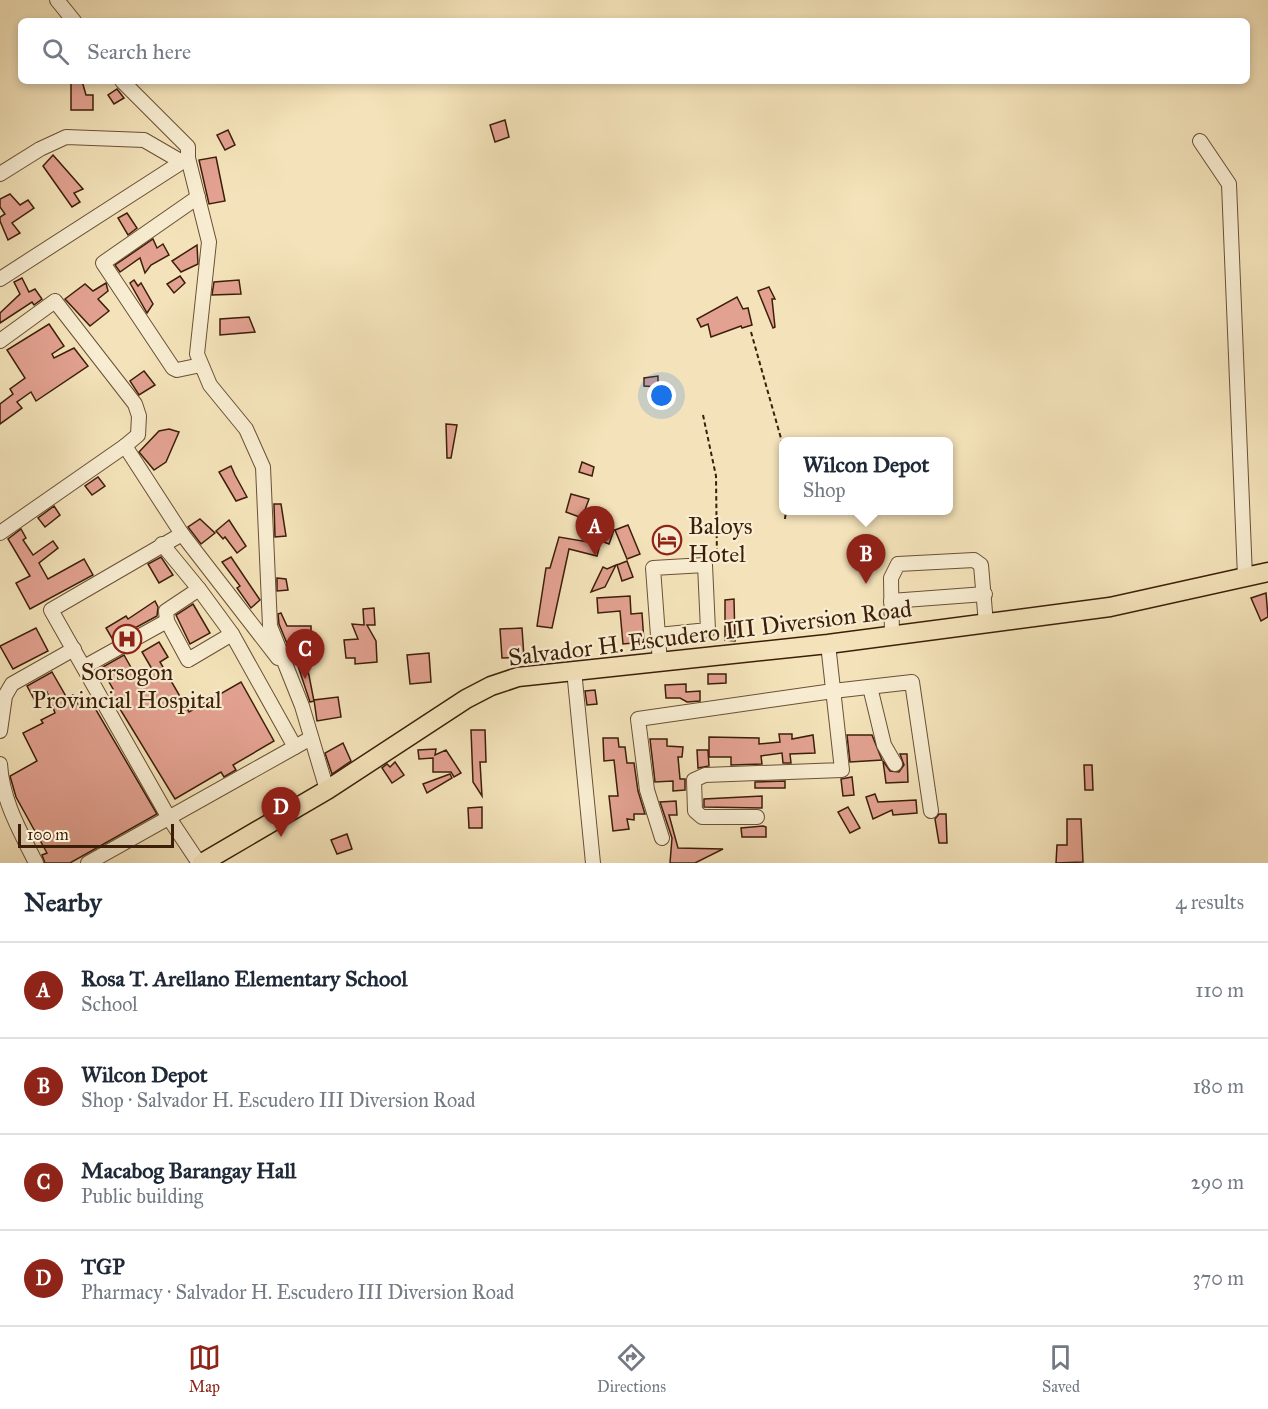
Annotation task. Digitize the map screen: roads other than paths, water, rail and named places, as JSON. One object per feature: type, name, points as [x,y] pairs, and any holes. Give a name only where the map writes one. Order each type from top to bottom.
[{"type":"highway","name":"Salvador H. Escudero III Diversion Road","points":[[200,863],[327,790],[491,686],[518,677],[828,644],[1110,608],[1268,572]]},
{"type":"street","points":[[57,0],[72,18]]},
{"type":"street","points":[[125,84],[182,137],[188,147],[185,160],[198,197],[209,242],[197,354],[210,385],[246,429],[263,467],[270,626],[288,671],[327,790]]},
{"type":"street","points":[[0,174],[40,149],[66,137],[144,140],[185,160]]},
{"type":"street","points":[[1200,141],[1229,184],[1245,577]]},
{"type":"street","points":[[0,279],[185,160]]},
{"type":"street","points":[[198,197],[103,263],[173,368],[177,370],[201,365]]},
{"type":"street","points":[[0,341],[55,301],[135,404],[139,416],[138,435],[125,446],[0,533]]},
{"type":"street","points":[[125,446],[182,534],[288,671]]},
{"type":"street","points":[[182,534],[51,609],[169,818],[200,863]]},
{"type":"street","points":[[162,544],[232,634],[295,747]]},
{"type":"street","points":[[892,636],[891,578],[898,564],[974,560],[981,565],[983,571],[986,624]]},
{"type":"street","points":[[658,635],[708,630],[705,565],[652,568],[660,663]]},
{"type":"street","points":[[199,589],[166,611],[167,621],[188,660],[232,634]]},
{"type":"street","points":[[891,601],[985,594]]},
{"type":"street","points":[[84,667],[167,621]]},
{"type":"street","points":[[757,817],[702,817],[695,811],[694,780],[705,775],[842,770],[828,644]]},
{"type":"street","points":[[0,731],[4,696],[12,684],[74,649]]},
{"type":"street","points":[[574,670],[593,863]]},
{"type":"street","points":[[662,838],[647,790],[638,719],[912,682],[931,811]]},
{"type":"street","points":[[870,687],[884,745],[896,764]]},
{"type":"street","points":[[88,863],[311,738]]},
{"type":"street","points":[[0,764],[1,783],[13,818],[36,863]]},
{"type":"place","name":"Baloys Hotel","points":[[667,540]]},
{"type":"place","name":"Rosa T. Arellano Elementary School","points":[[595,556]]},
{"type":"place","name":"Wilcon Depot","points":[[866,584]]},
{"type":"place","name":"Sorsogon Provincial Hospital","points":[[127,639]]},
{"type":"place","name":"Macabog Barangay Hall","points":[[305,679]]},
{"type":"place","name":"TGP","points":[[281,837]]}]
